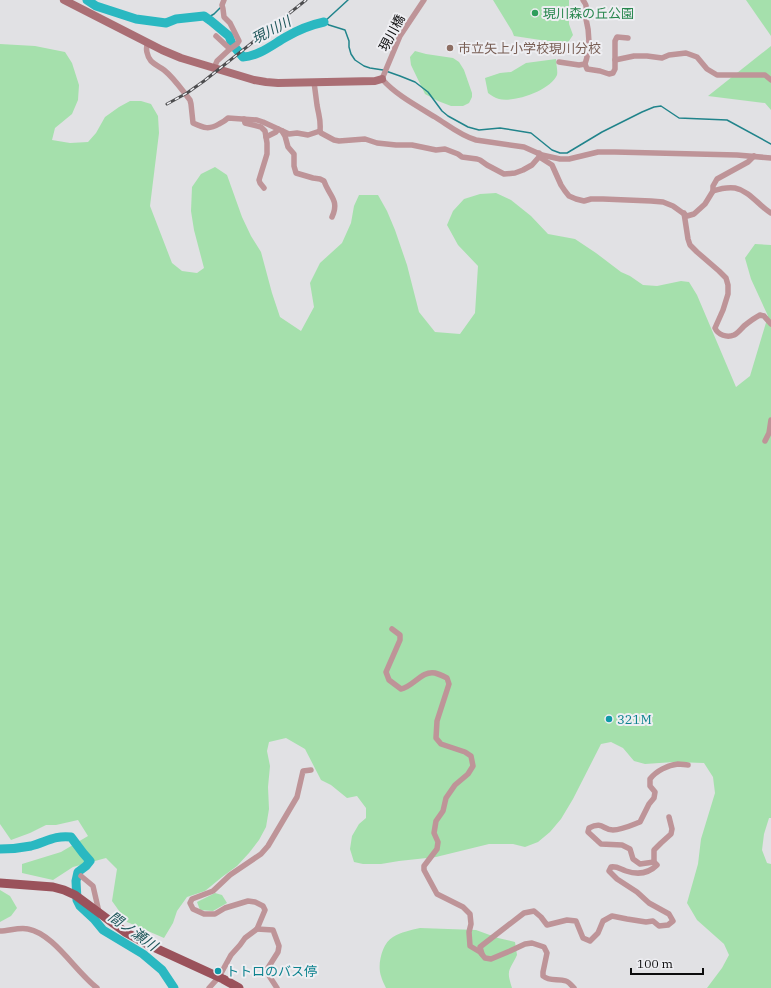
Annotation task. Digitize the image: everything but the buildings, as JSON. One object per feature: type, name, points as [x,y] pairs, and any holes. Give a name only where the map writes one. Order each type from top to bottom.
[{"type":"main road","points":[[0,882],[41,886],[64,890],[75,894],[125,932],[239,988]]},
{"type":"street","points":[[64,0],[181,58],[254,80],[278,83],[375,81],[384,74],[390,87],[400,95],[470,138],[524,147],[541,154],[560,159],[569,159],[598,152],[737,155],[771,158]]},
{"type":"street","name":"現川橋","points":[[384,74],[400,36],[424,0]]},
{"type":"street","points":[[583,0],[586,6],[586,18],[589,30],[585,64],[587,69],[609,74],[613,73],[615,69],[615,41],[617,37],[628,38]]},
{"type":"street","points":[[214,68],[217,61],[237,44],[238,41],[230,23],[224,17],[223,5]]},
{"type":"street","points":[[216,36],[230,49]]},
{"type":"street","points":[[148,42],[146,46],[147,53],[151,60],[170,75],[190,100],[193,123],[214,128],[226,121],[228,118],[244,119],[257,120],[289,134],[302,133],[308,135],[320,131]]},
{"type":"street","points":[[615,60],[634,56],[662,58],[686,53],[697,57],[707,69],[718,75],[765,75],[771,80]]},
{"type":"street","points":[[559,62],[585,64]]},
{"type":"street","points":[[314,82],[317,108],[321,123],[320,131]]},
{"type":"street","points":[[244,119],[244,123],[261,127],[265,131],[267,154],[260,180],[260,183],[264,188]]},
{"type":"street","points":[[266,137],[280,130]]},
{"type":"street","points":[[280,130],[285,136],[288,147],[294,154],[294,166],[296,173],[324,181],[336,205],[332,217]]},
{"type":"street","points":[[320,131],[334,140],[339,141],[365,139],[377,143],[412,145],[436,150],[445,149],[462,157],[477,158],[504,174],[515,173],[532,165],[541,154]]},
{"type":"street","points":[[541,154],[541,158],[552,165],[565,191],[569,196],[576,199],[584,201],[590,199],[657,201],[673,206],[687,216],[694,214],[704,204],[713,190],[713,186],[717,179],[748,162],[754,156]]},
{"type":"street","points":[[713,190],[736,188],[746,193],[771,213]]},
{"type":"street","points":[[684,213],[690,245],[726,278],[728,285],[728,294],[715,328],[716,331],[720,334],[728,336],[735,335],[746,324],[760,315],[764,316],[771,324]]},
{"type":"street","points":[[765,441],[769,433],[771,420]]},
{"type":"street","points":[[392,629],[400,635],[400,640],[386,672],[389,680],[401,689],[406,688],[426,674],[434,673],[447,678],[449,684],[437,721],[436,738],[441,744],[465,752],[470,756],[473,766],[468,774],[455,785],[446,798],[444,811],[436,821],[434,832],[438,842],[437,849],[424,866],[424,870],[437,894],[463,907],[470,914],[470,946],[480,952],[485,958],[491,959],[525,944],[532,943],[544,947],[547,953],[543,976],[552,980],[567,981],[574,988]]},
{"type":"street","points":[[654,862],[640,864],[633,859],[630,849],[622,844],[601,844],[588,832],[589,828],[596,825],[611,830],[620,829],[640,822],[649,804],[654,798],[655,792],[650,786],[650,779],[653,774],[661,769],[678,764],[688,765]]},
{"type":"street","points":[[209,988],[219,977],[231,955],[245,938],[257,929],[265,910],[263,906],[255,902],[248,901],[226,908],[214,914],[204,914],[193,909],[190,903],[192,899],[213,891],[230,875],[261,854],[268,846],[297,797],[303,771],[311,770]]},
{"type":"street","points":[[482,954],[480,947],[524,913],[534,911],[548,925],[567,920],[576,921],[583,938],[590,942],[598,933],[604,920],[612,916],[646,922],[653,921],[659,926],[668,925],[672,921],[669,914],[649,903],[637,892],[609,872],[611,867],[616,866],[635,874],[652,870],[657,865],[654,862],[654,850],[660,842],[671,834],[672,829],[669,817]]},
{"type":"street","points":[[81,876],[93,886],[99,912]]},
{"type":"street","points":[[0,931],[28,929],[38,932],[51,940],[89,982],[97,988]]},
{"type":"street","points":[[257,929],[273,930],[279,946],[278,952],[266,971],[277,988]]},
{"type":"green space","name":"現川森の丘公園","points":[[493,0],[569,0],[569,24],[573,35],[567,44],[514,36]]},
{"type":"green space","points":[[746,0],[771,0],[771,36]]},
{"type":"green space","points":[[0,44],[35,46],[65,52],[72,63],[79,85],[78,100],[72,114],[55,128],[52,140],[70,143],[88,142],[96,133],[105,117],[119,107],[130,101],[141,101],[151,104],[158,116],[159,133],[150,206],[172,263],[182,271],[197,273],[204,268],[194,230],[191,211],[192,187],[201,174],[215,167],[227,175],[242,217],[261,252],[280,317],[301,331],[314,307],[310,283],[320,263],[342,243],[351,223],[354,206],[359,195],[378,195],[395,230],[407,265],[419,312],[435,332],[460,334],[475,313],[478,266],[458,245],[447,225],[453,211],[464,199],[480,194],[496,193],[511,200],[531,216],[548,234],[575,239],[621,272],[643,285],[657,286],[681,281],[689,282],[697,295],[736,387],[750,376],[768,316],[751,279],[745,258],[755,244],[771,245],[771,818],[769,818],[764,834],[762,850],[767,863],[771,864],[771,988],[707,988],[722,968],[729,955],[724,944],[697,920],[687,903],[698,864],[701,839],[715,793],[713,777],[704,763],[674,762],[645,764],[634,761],[623,748],[611,742],[601,744],[561,819],[550,832],[538,842],[525,847],[513,844],[489,844],[436,857],[381,864],[363,864],[354,862],[350,849],[352,836],[359,824],[366,818],[366,808],[357,796],[347,798],[331,785],[321,780],[305,749],[286,738],[269,742],[267,751],[270,766],[268,787],[269,809],[266,827],[259,840],[237,866],[205,891],[187,897],[177,911],[173,923],[164,938],[127,922],[112,901],[117,869],[106,858],[73,867],[53,880],[22,873],[22,864],[61,852],[88,836],[78,820],[56,825],[46,825],[11,840],[0,824]]},
{"type":"green space","points":[[771,46],[771,110],[765,103],[708,96]]},
{"type":"green space","points":[[415,51],[453,58],[459,62],[464,70],[472,93],[469,103],[463,106],[451,106],[425,94],[411,65],[410,57]]},
{"type":"green space","points":[[556,59],[557,75],[548,86],[540,90],[522,97],[506,100],[498,99],[488,93],[485,78],[500,73],[511,72],[526,63]]},
{"type":"green space","points":[[0,890],[10,896],[17,908],[11,916],[0,922]]},
{"type":"green space","points":[[215,893],[222,895],[227,903],[213,911],[200,910],[197,902]]},
{"type":"green space","points":[[420,928],[476,930],[515,942],[517,955],[509,971],[512,988],[386,988],[381,978],[380,971],[380,960],[383,949],[389,940],[396,935]]},
{"type":"waterway","name":"現川川","points":[[87,0],[96,6],[136,19],[166,23],[176,19],[204,16],[229,36],[232,44],[243,57],[254,55],[295,32],[324,22]]},
{"type":"waterway","points":[[348,0],[324,22],[345,30],[349,41],[351,54],[355,60],[364,66],[383,70],[415,82],[428,92],[442,111],[468,127],[479,130],[500,128],[531,133],[552,150],[560,153],[567,153],[602,132],[642,112],[661,106],[679,118],[727,120],[771,144]]},
{"type":"waterway","points":[[207,18],[221,7]]},
{"type":"waterway","name":"間ノ瀬川","points":[[0,849],[27,847],[55,838],[71,837],[90,861],[78,872],[76,881],[77,900],[80,906],[103,930],[143,954],[162,970],[174,988]]},
{"type":"railway","points":[[167,104],[187,93],[204,81],[306,0]]},
{"type":"place","name":"現川森の丘公園","points":[[535,13]]},
{"type":"place","name":"市立矢上小学校現川分校","points":[[450,48]]},
{"type":"place","name":"321M","points":[[609,719]]},
{"type":"place","name":"トトロのバス停","points":[[218,971]]}]
